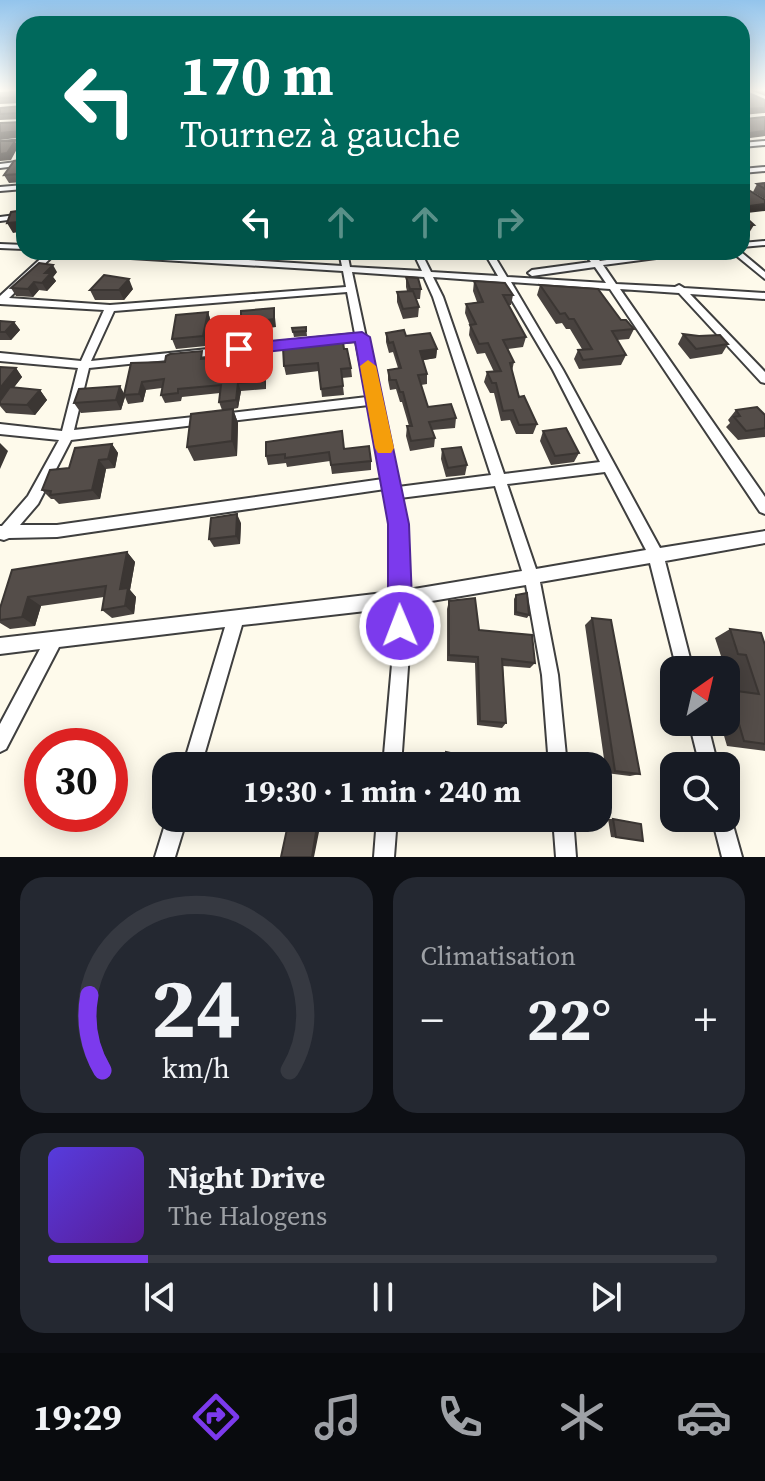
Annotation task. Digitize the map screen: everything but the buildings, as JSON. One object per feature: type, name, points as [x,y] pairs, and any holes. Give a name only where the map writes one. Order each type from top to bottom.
[{"type":"street","points":[[0,300],[44,260]]},
{"type":"street","points":[[202,260],[679,288],[765,296]]},
{"type":"street","points":[[346,260],[399,524],[401,653],[393,752]]},
{"type":"street","points":[[421,260],[429,275],[532,578],[550,675],[557,752]]},
{"type":"street","points":[[493,260],[656,556],[681,656]]},
{"type":"street","points":[[594,260],[765,508]]},
{"type":"street","points":[[505,277],[625,260]]},
{"type":"street","points":[[746,260],[765,276]]},
{"type":"street","points":[[679,288],[765,379]]},
{"type":"street","points":[[0,300],[110,308],[352,289]]},
{"type":"street","points":[[2,535],[33,500],[67,436],[84,365],[110,308]]},
{"type":"street","points":[[0,357],[84,365],[362,337]]},
{"type":"street","points":[[0,429],[67,436],[375,400]]},
{"type":"street","points":[[2,535],[57,531],[392,488],[609,466]]},
{"type":"street","points":[[0,646],[400,599],[765,537]]},
{"type":"street","points":[[196,752],[236,619]]},
{"type":"street","points":[[0,743],[54,640]]},
{"type":"street","points":[[165,857],[173,832]]},
{"type":"street","points":[[384,857],[386,832]]},
{"type":"street","points":[[564,832],[566,857]]},
{"type":"street","points":[[726,832],[732,857]]},
{"type":"slow traffic","points":[[368,366],[384,448]]},
{"type":"route","points":[[239,349],[362,337],[399,524],[400,626]]}]
